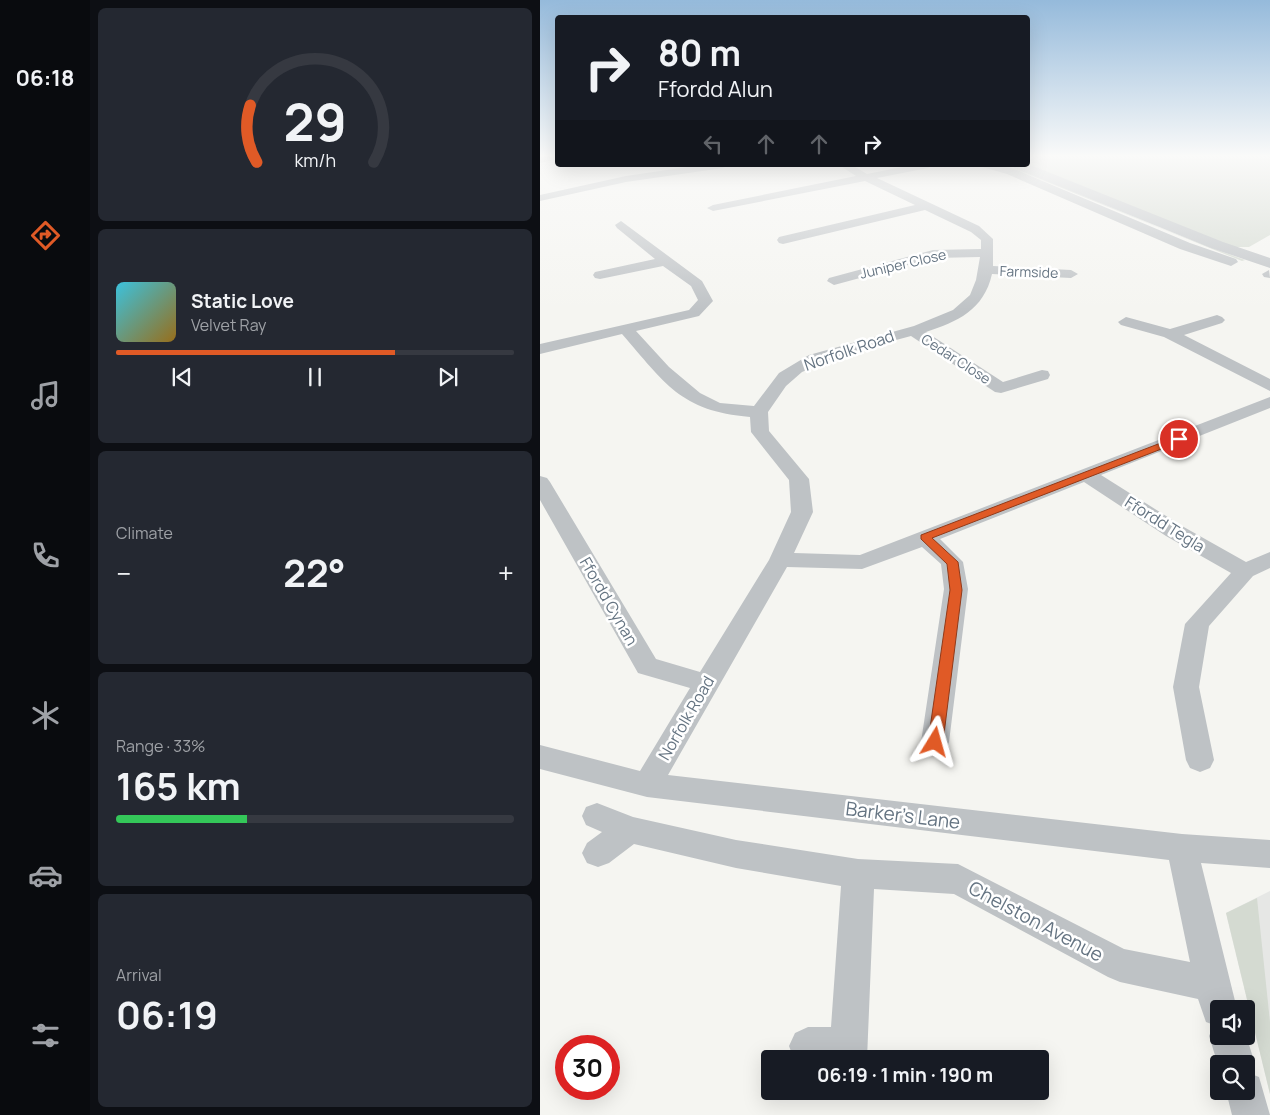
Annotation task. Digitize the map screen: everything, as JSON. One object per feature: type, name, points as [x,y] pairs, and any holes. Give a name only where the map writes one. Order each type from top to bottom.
[{"type":"street","points":[[783,241],[919,208]]},
{"type":"street","points":[[931,208],[975,229],[987,240],[987,262]]},
{"type":"street","points":[[1098,208],[1186,246],[1231,262]]},
{"type":"street","points":[[1125,208],[1217,245],[1270,270]]},
{"type":"street","points":[[540,349],[694,313],[706,301],[697,284],[621,225]]},
{"type":"street","name":"Juniper Close","points":[[834,281],[852,280],[939,253],[987,262]]},
{"type":"street","points":[[600,276],[665,261]]},
{"type":"street","name":"Farmside","points":[[987,262],[1071,274]]},
{"type":"street","name":"Norfolk Road","points":[[647,785],[780,560],[802,512],[799,479],[760,432],[758,412],[781,382],[794,369],[812,360],[861,343],[952,318],[974,301],[987,262]]},
{"type":"street","points":[[1170,334],[1217,320]]},
{"type":"street","points":[[1126,322],[1170,334],[1270,386]]},
{"type":"street","points":[[627,330],[671,380],[706,404],[726,409],[758,412]]},
{"type":"street","name":"Cedar Close","points":[[912,330],[994,390],[1042,375]]},
{"type":"street","points":[[780,560],[862,562],[1270,402]]},
{"type":"street","name":"Ffordd Tegla","points":[[1087,475],[1174,531],[1244,571]]},
{"type":"street","name":"Ffordd Cynan","points":[[540,482],[647,666],[706,683]]},
{"type":"street","points":[[924,537],[952,562],[956,590],[935,742]]},
{"type":"street","points":[[1200,760],[1186,687],[1197,624],[1244,571],[1270,559]]},
{"type":"street","name":"Barker's Lane","points":[[540,757],[647,785],[1182,848],[1270,854]]},
{"type":"street","name":"Chelston Avenue","points":[[597,816],[630,830],[736,854],[858,874],[958,879],[1120,965],[1215,996]]},
{"type":"street","points":[[598,853],[630,830]]},
{"type":"street","points":[[1182,848],[1215,996]]},
{"type":"street","points":[[849,1050],[858,874]]},
{"type":"street","points":[[808,1046],[835,1050]]},
{"type":"street","points":[[1248,1100],[1252,1115]]},
{"type":"shaded area","points":[[1136,208],[1270,208],[1270,235],[1249,247],[1233,247]]},
{"type":"shaded area","points":[[1168,231],[1205,245],[1245,260],[1242,261]]},
{"type":"shaded area","points":[[1270,891],[1270,1094],[1255,1032],[1255,1000],[1247,1000],[1226,913]]},
{"type":"shaded area","points":[[1257,898],[1270,1022],[1270,1094],[1255,1032],[1255,1000],[1247,1000],[1226,913]]},
{"type":"route","points":[[935,742],[956,590],[952,562],[924,537],[1179,439]]}]
